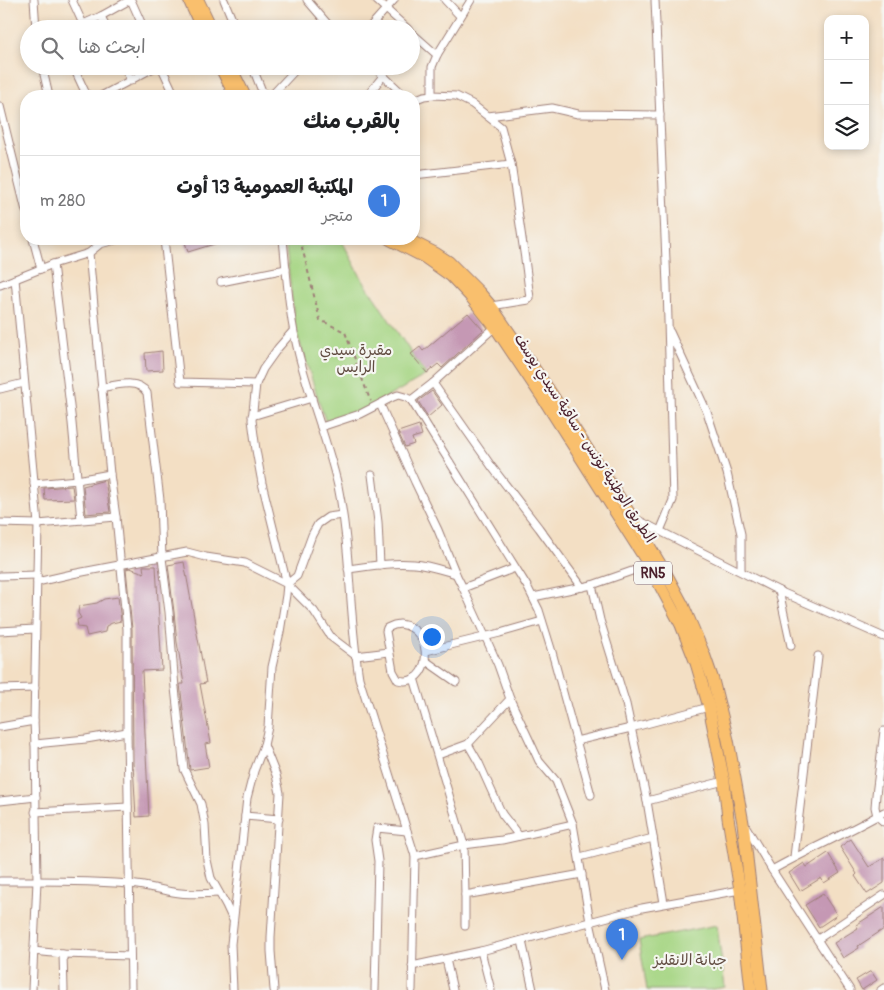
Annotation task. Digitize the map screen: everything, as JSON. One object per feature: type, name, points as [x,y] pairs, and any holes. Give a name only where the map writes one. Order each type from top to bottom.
[{"type":"main road","points":[[189,0],[198,20]]},
{"type":"main road","points":[[198,0],[208,20]]},
{"type":"main road","points":[[224,75],[231,90]]},
{"type":"main road","points":[[234,75],[242,90]]},
{"type":"main road","name":"الطريق الوطنية تونس - ساقية سيدي يوسف","points":[[401,245],[424,257],[451,276],[495,327],[649,564],[681,625],[696,663],[709,707],[724,781],[740,890],[751,990]]},
{"type":"main road","name":"الطريق الوطنية تونس - ساقية سيدي يوسف","points":[[419,245],[449,262],[491,306],[549,390],[632,517],[684,605],[713,680],[728,740],[743,823],[762,990]]},
{"type":"street","points":[[34,0],[35,20]]},
{"type":"street","points":[[72,0],[81,20]]},
{"type":"street","points":[[92,20],[130,0],[140,20]]},
{"type":"street","points":[[224,0],[233,20]]},
{"type":"street","points":[[307,0],[324,20]]},
{"type":"street","points":[[376,0],[398,20]]},
{"type":"street","points":[[376,20],[394,0]]},
{"type":"street","points":[[445,0],[460,16]]},
{"type":"street","points":[[432,95],[432,66],[471,0]]},
{"type":"street","points":[[655,0],[669,329],[673,500],[660,531]]},
{"type":"street","points":[[101,16],[103,20]]},
{"type":"street","points":[[420,40],[437,55]]},
{"type":"street","points":[[44,75],[48,90]]},
{"type":"street","points":[[77,75],[84,90]]},
{"type":"street","points":[[128,75],[131,81]]},
{"type":"street","points":[[114,90],[141,75]]},
{"type":"street","points":[[165,75],[171,90]]},
{"type":"street","points":[[256,75],[262,90]]},
{"type":"street","points":[[277,90],[291,75]]},
{"type":"street","points":[[371,90],[383,76],[398,90]]},
{"type":"street","points":[[420,98],[432,95],[456,96],[472,104],[501,127],[511,164],[530,298],[528,300],[491,306]]},
{"type":"street","points":[[0,106],[20,187]]},
{"type":"street","points":[[488,116],[552,108],[578,114],[660,115]]},
{"type":"street","points":[[420,174],[511,164]]},
{"type":"street","points":[[34,245],[40,269]]},
{"type":"street","points":[[0,285],[53,264],[89,254],[96,245]]},
{"type":"street","points":[[165,245],[180,382],[256,384]]},
{"type":"street","points":[[284,245],[293,331],[338,486],[360,678],[415,856],[412,990]]},
{"type":"street","points":[[89,254],[101,388],[127,629],[126,732],[131,990]]},
{"type":"street","points":[[53,264],[72,423],[81,520]]},
{"type":"street","points":[[221,282],[286,269]]},
{"type":"street","points":[[15,279],[38,524],[34,722],[37,881],[32,990]]},
{"type":"street","points":[[411,400],[433,383],[495,327]]},
{"type":"street","points":[[669,329],[707,412],[728,473],[741,534],[741,571]]},
{"type":"street","points":[[233,990],[231,944],[247,798],[268,727],[272,667],[280,632],[287,584],[261,476],[253,433],[252,416],[256,384],[263,369],[293,331]]},
{"type":"street","points":[[0,389],[24,383]]},
{"type":"street","points":[[433,383],[492,467],[540,528],[582,587]]},
{"type":"street","points":[[101,388],[123,384],[138,385],[144,388],[147,394],[160,500],[162,558],[184,769],[201,804],[205,824],[207,860],[211,878],[234,922]]},
{"type":"street","points":[[321,427],[360,414],[398,395],[411,400],[516,568],[539,610],[592,795]]},
{"type":"street","points":[[252,416],[312,398]]},
{"type":"street","points":[[380,404],[498,665],[510,699],[539,761],[556,781],[573,824],[590,922],[605,990]]},
{"type":"street","points":[[34,484],[77,480],[110,474]]},
{"type":"street","points":[[372,475],[378,522],[380,565]]},
{"type":"street","points":[[287,584],[297,576],[318,524],[328,517],[342,515]]},
{"type":"street","points":[[0,523],[38,524],[116,517]]},
{"type":"street","points":[[632,517],[780,591],[884,637]]},
{"type":"street","points":[[0,576],[37,579],[187,552],[246,563],[287,584],[314,610],[331,637],[356,656],[389,652]]},
{"type":"street","points":[[348,569],[380,565],[414,564],[456,574]]},
{"type":"street","points":[[533,597],[592,585],[649,564]]},
{"type":"street","points":[[463,588],[516,568]]},
{"type":"street","points":[[592,585],[600,620],[626,704],[647,801],[664,903]]},
{"type":"street","points":[[780,591],[792,646]]},
{"type":"street","points":[[426,651],[542,622]]},
{"type":"street","points":[[400,624],[407,625],[419,636],[426,651],[426,661],[419,674],[403,682],[398,680],[393,671],[387,628],[400,624]]},
{"type":"street","points":[[0,631],[35,629]]},
{"type":"street","points":[[794,857],[818,656]]},
{"type":"street","points":[[426,661],[456,682]]},
{"type":"street","points":[[414,678],[464,845],[465,926]]},
{"type":"street","points":[[0,689],[35,688]]},
{"type":"street","points":[[438,755],[468,744],[510,699]]},
{"type":"street","points":[[576,741],[709,707]]},
{"type":"street","points":[[0,727],[34,722]]},
{"type":"street","points":[[884,731],[875,808],[877,816],[884,822]]},
{"type":"street","points":[[35,744],[86,739],[126,732]]},
{"type":"street","points":[[468,744],[479,763],[502,814],[519,836]]},
{"type":"street","points":[[264,745],[276,775],[280,793],[271,937],[274,990]]},
{"type":"street","points":[[647,801],[724,781]]},
{"type":"street","points":[[0,801],[36,797]]},
{"type":"street","points":[[36,812],[128,807]]},
{"type":"street","points":[[772,870],[884,812]]},
{"type":"street","points":[[245,816],[279,819]]},
{"type":"street","points":[[743,823],[850,990]]},
{"type":"street","points":[[415,856],[464,845],[502,840],[573,824]]},
{"type":"street","points":[[375,990],[378,861],[375,840],[377,828],[407,831]]},
{"type":"street","points":[[580,857],[653,838]]},
{"type":"street","points":[[465,895],[582,874]]},
{"type":"street","points":[[0,882],[65,881],[128,884],[181,893],[220,893]]},
{"type":"street","points":[[412,966],[481,951],[642,908],[740,890]]},
{"type":"street","points":[[818,939],[884,895]]},
{"type":"street","points":[[522,940],[533,990]]},
{"type":"street","points":[[34,951],[130,956]]},
{"type":"street","points":[[481,951],[490,990]]},
{"type":"street","points":[[63,954],[64,990]]},
{"type":"street","points":[[446,959],[453,990]]},
{"type":"path","points":[[301,245],[320,320],[345,332],[370,400]]},
{"type":"green space","name":"مقبرة سيدي الرايس","points":[[286,245],[344,245],[362,279],[426,375],[361,412],[326,423],[295,328]]},
{"type":"green space","name":"جبانة الانقليز","points":[[717,925],[725,987],[709,990],[647,990],[639,940]]},
{"type":"building","points":[[186,245],[211,245],[188,252]]},
{"type":"building","points":[[468,313],[483,330],[442,368],[438,364],[427,373],[411,354],[420,347],[423,351]]},
{"type":"building","points":[[162,351],[163,370],[146,371],[145,353]]},
{"type":"building","points":[[432,391],[442,405],[428,417],[418,401]]},
{"type":"building","points":[[419,425],[422,435],[412,438],[414,444],[405,447],[398,432]]},
{"type":"building","points":[[105,480],[110,512],[86,514],[83,486]]},
{"type":"building","points":[[72,486],[74,499],[45,500],[44,488]]},
{"type":"building","points":[[184,562],[206,683],[200,684],[211,743],[205,744],[209,767],[190,770],[180,684],[184,684],[168,565]]},
{"type":"building","points":[[143,566],[156,566],[162,670],[142,671],[149,816],[136,817],[133,763],[132,629],[126,569],[130,568],[144,573]]},
{"type":"building","points":[[118,597],[121,621],[106,626],[105,632],[87,636],[85,628],[78,627],[77,620],[81,618],[78,613],[79,606]]},
{"type":"building","points":[[851,839],[869,867],[884,858],[884,883],[867,894],[840,847]]},
{"type":"building","points":[[828,853],[840,873],[824,883],[821,878],[800,891],[789,873],[804,863],[807,867]]},
{"type":"building","points":[[823,894],[837,915],[819,927],[805,905]]},
{"type":"building","points":[[884,907],[884,929],[843,958],[834,943],[858,928],[856,925]]},
{"type":"building","points":[[871,971],[877,980],[862,990],[856,980]]},
{"type":"place","name":"المكتبة العمومية 13 أوت","points":[[622,960]]}]
